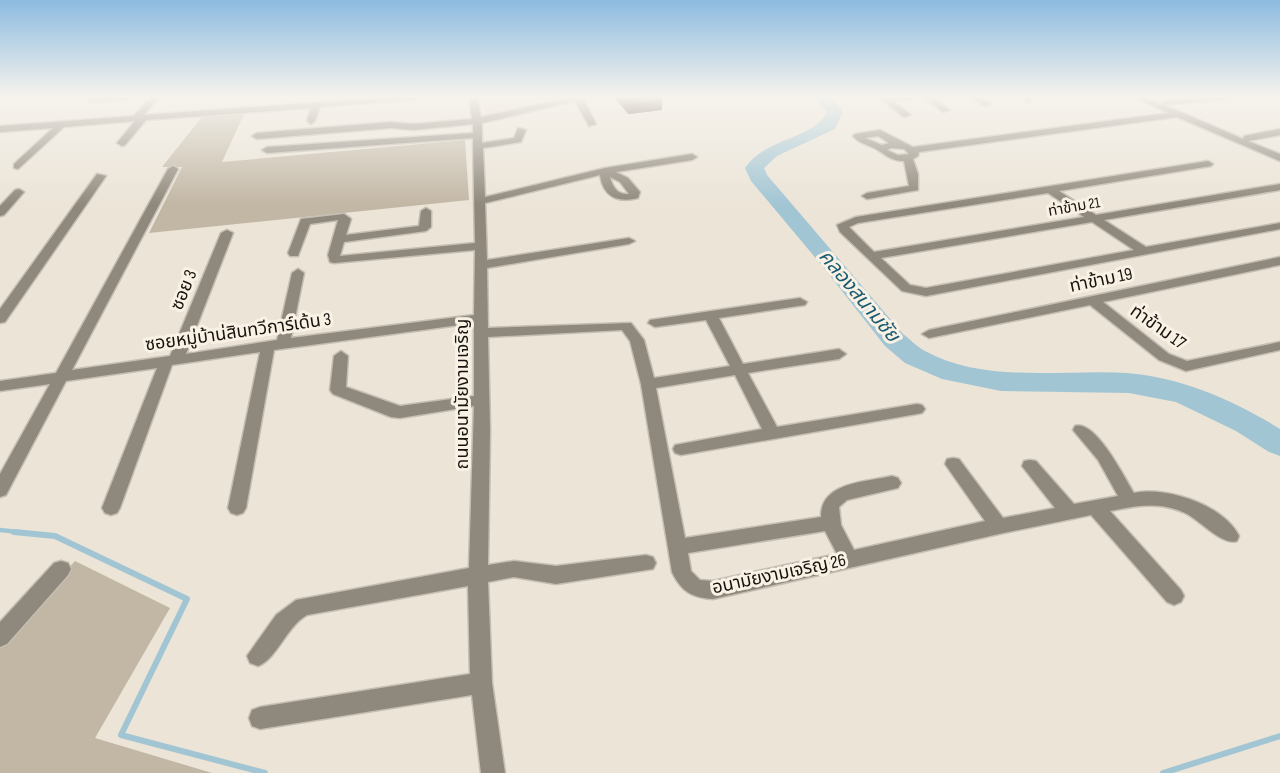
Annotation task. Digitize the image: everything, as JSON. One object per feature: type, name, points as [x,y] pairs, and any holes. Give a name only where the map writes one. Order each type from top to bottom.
[{"type":"street","points":[[18,166],[53,133]]},
{"type":"street","points":[[122,143],[129,133]]},
{"type":"street","points":[[257,136],[293,133]]},
{"type":"street","points":[[469,133],[518,140],[520,133]]},
{"type":"street","points":[[879,133],[858,136],[863,141],[883,148],[900,145]]},
{"type":"street","points":[[867,196],[914,188],[910,154],[880,133]]},
{"type":"street","points":[[883,148],[883,153],[891,157],[1030,133]]},
{"type":"street","points":[[1227,133],[1280,158]]},
{"type":"street","points":[[1235,133],[1280,152]]},
{"type":"street","points":[[1247,138],[1274,133]]},
{"type":"street","points":[[267,150],[478,134]]},
{"type":"street","name":"ถนนอนามัยงามเจริญ","points":[[478,134],[481,326],[481,495],[478,575],[481,683],[493,773]]},
{"type":"street","points":[[480,201],[605,171],[692,158]]},
{"type":"street","points":[[1208,164],[855,220],[843,225],[844,230],[906,288],[926,292],[1280,226]]},
{"type":"street","points":[[0,490],[173,169]]},
{"type":"street","points":[[0,319],[101,176]]},
{"type":"street","name":"ท่าข้าม 21","points":[[872,256],[1280,187]]},
{"type":"street","points":[[1051,190],[1142,250]]},
{"type":"street","points":[[1261,190],[1280,200]]},
{"type":"street","points":[[0,213],[5,201],[19,192]]},
{"type":"street","points":[[339,239],[422,230],[425,227],[426,211]]},
{"type":"street","points":[[294,253],[303,225],[310,219],[344,217],[334,259],[480,246]]},
{"type":"street","name":"ซอย 3","points":[[111,508],[226,233]]},
{"type":"street","points":[[480,264],[629,241]]},
{"type":"street","name":"ท่าข้าม 19","points":[[929,334],[1280,261]]},
{"type":"street","points":[[237,508],[276,345],[298,273]]},
{"type":"street","name":"ท่าข้าม 17","points":[[1092,300],[1164,357],[1186,366],[1280,346]]},
{"type":"street","points":[[655,323],[800,302]]},
{"type":"street","points":[[710,314],[773,435]]},
{"type":"street","name":"ซอยหมู่บ้าน่สินทวีการ์เด้น 3","points":[[0,386],[276,345],[481,326]]},
{"type":"street","name":"อนามัยงามเจริญ 26","points":[[481,326],[626,326],[637,340],[648,384],[682,572],[687,583],[699,590],[713,590],[999,526],[1129,500],[1161,497],[1189,506],[1212,518],[1230,536]]},
{"type":"street","points":[[648,384],[838,354]]},
{"type":"street","points":[[340,356],[338,390],[391,411],[400,412],[480,399]]},
{"type":"street","points":[[681,449],[917,409]]},
{"type":"street","points":[[1081,430],[1104,456],[1129,500]]},
{"type":"street","points":[[953,464],[999,526]]},
{"type":"street","points":[[1030,466],[1069,512]]},
{"type":"street","points":[[849,560],[828,513],[836,497],[892,483]]},
{"type":"street","points":[[1095,507],[1174,596]]},
{"type":"street","points":[[678,546],[831,523]]},
{"type":"street","points":[[258,656],[285,619],[294,610],[303,606],[478,575],[526,569],[541,574],[556,575],[646,563]]},
{"type":"street","points":[[0,637],[61,569]]},
{"type":"street","points":[[261,718],[481,683]]},
{"type":"shaded area","points":[[189,133],[235,133],[222,162],[465,140],[469,200],[149,233],[182,167],[162,167]]},
{"type":"shaded area","points":[[75,561],[170,608],[95,738],[212,773],[0,773],[0,645]]},
{"type":"waterway","name":"คลองสนามชัย","points":[[814,133],[771,152],[761,159],[754,168],[758,177],[894,340],[915,357],[952,372],[1001,381],[1129,383],[1183,394],[1247,423],[1280,444]]},
{"type":"waterway","points":[[0,530],[28,533]]},
{"type":"waterway","points":[[14,532],[55,536],[187,599],[121,735],[265,773]]},
{"type":"waterway","points":[[1163,773],[1280,736]]}]
